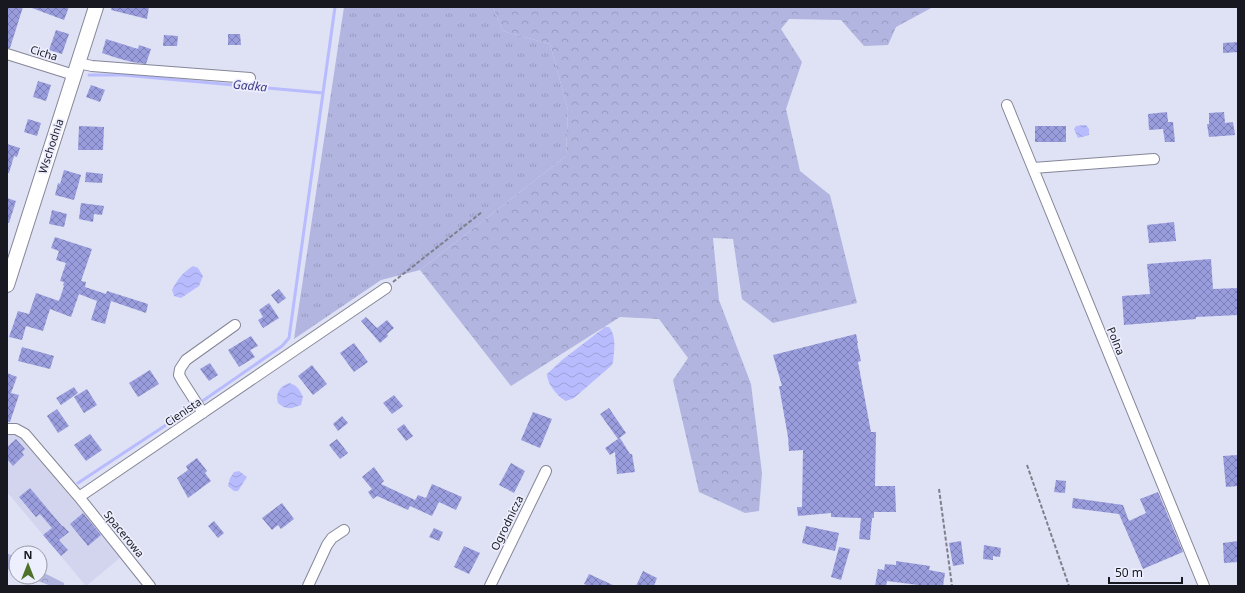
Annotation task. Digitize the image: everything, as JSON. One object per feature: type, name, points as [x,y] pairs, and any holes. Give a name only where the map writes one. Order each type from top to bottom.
[{"type":"street","name":"Wschodnia","points":[[7,285],[96,7]]},
{"type":"street","name":"Cicha","points":[[7,54],[76,69],[92,66],[250,78]]},
{"type":"street","name":"Polna","points":[[1007,105],[1204,586]]},
{"type":"street","points":[[1033,168],[1154,159]]},
{"type":"street","name":"Cienista","points":[[79,497],[386,288]]},
{"type":"street","points":[[203,413],[182,382],[180,369],[186,360],[235,325]]},
{"type":"street","points":[[7,430],[16,429],[25,434],[79,497]]},
{"type":"street","name":"Ogrodnicza","points":[[490,586],[546,471]]},
{"type":"street","name":"Spacerowa","points":[[79,497],[150,586]]},
{"type":"street","points":[[308,586],[327,545],[332,538],[344,530]]},
{"type":"path","points":[[386,288],[482,212]]},
{"type":"path","points":[[1027,465],[1069,586]]},
{"type":"path","points":[[939,488],[952,586]]},
{"type":"shaded area","points":[[13,433],[18,435],[121,557],[86,586],[7,492],[7,434]]},
{"type":"green space","points":[[344,7],[493,7],[503,31],[550,44],[568,110],[566,156],[420,270],[381,280],[294,339]]},
{"type":"green space","points":[[493,7],[933,7],[896,27],[888,45],[864,46],[841,20],[789,19],[781,29],[802,62],[786,109],[800,171],[830,195],[857,303],[773,323],[742,299],[733,239],[713,238],[719,300],[751,384],[762,473],[759,511],[745,513],[699,492],[673,380],[688,358],[659,319],[620,317],[511,386],[420,270],[566,156],[568,110],[550,44],[503,31]]},
{"type":"green space","points":[[7,553],[8,569],[7,569]]},
{"type":"green space","points":[[48,575],[64,583],[64,586],[48,585]]},
{"type":"water","points":[[1086,125],[1089,129],[1089,135],[1078,138],[1074,129],[1076,126]]},
{"type":"water","points":[[193,266],[198,268],[203,276],[199,286],[181,298],[174,296],[172,290],[176,283],[189,268]]},
{"type":"water","points":[[605,327],[609,327],[612,331],[614,339],[612,365],[574,398],[566,401],[554,390],[547,378],[547,374],[562,360]]},
{"type":"water","points":[[289,383],[298,388],[301,392],[303,397],[301,405],[289,408],[278,403],[277,396],[279,390]]},
{"type":"water","points":[[239,471],[247,477],[238,491],[234,491],[228,486],[230,478],[234,472]]},
{"type":"building","points":[[7,7],[23,7],[10,48],[7,48]]},
{"type":"building","points":[[32,7],[69,7],[64,20]]},
{"type":"building","points":[[112,7],[149,7],[147,19],[111,10]]},
{"type":"building","points":[[56,30],[69,34],[62,54],[49,50]]},
{"type":"building","points":[[228,34],[240,34],[241,45],[228,45]]},
{"type":"building","points":[[164,35],[178,36],[177,46],[163,46]]},
{"type":"building","points":[[106,39],[138,49],[139,45],[151,49],[146,64],[132,62],[102,53]]},
{"type":"building","points":[[1238,42],[1238,52],[1223,53],[1223,43]]},
{"type":"building","points":[[38,81],[51,85],[46,101],[33,97]]},
{"type":"building","points":[[91,85],[105,90],[100,102],[86,97]]},
{"type":"building","points":[[1167,112],[1168,122],[1173,122],[1175,142],[1165,142],[1163,129],[1149,130],[1148,114]]},
{"type":"building","points":[[1224,112],[1225,123],[1233,122],[1235,135],[1209,137],[1207,124],[1209,124],[1209,113]]},
{"type":"building","points":[[28,119],[41,123],[37,136],[24,132]]},
{"type":"building","points":[[79,126],[104,127],[103,150],[78,150]]},
{"type":"building","points":[[1035,126],[1066,126],[1066,142],[1035,142]]},
{"type":"building","points":[[7,144],[20,148],[17,157],[14,156],[9,173],[7,173]]},
{"type":"building","points":[[64,170],[81,175],[74,200],[55,195],[58,183],[60,184]]},
{"type":"building","points":[[86,172],[103,174],[102,183],[85,182]]},
{"type":"building","points":[[7,198],[16,201],[9,223],[7,223]]},
{"type":"building","points":[[81,203],[104,206],[102,215],[94,214],[93,222],[79,219]]},
{"type":"building","points":[[52,210],[67,214],[64,227],[49,224]]},
{"type":"building","points":[[1174,222],[1176,241],[1149,243],[1147,225]]},
{"type":"building","points":[[55,237],[92,249],[81,281],[86,282],[85,287],[106,294],[107,291],[148,304],[146,313],[111,301],[105,324],[91,320],[97,301],[79,294],[71,317],[50,309],[43,331],[26,326],[22,340],[9,337],[18,311],[29,314],[36,293],[59,301],[64,286],[64,282],[60,281],[66,263],[56,260],[59,251],[51,248]]},
{"type":"building","points":[[1211,259],[1213,289],[1238,288],[1238,315],[1196,317],[1196,319],[1124,325],[1122,296],[1150,294],[1147,264]]},
{"type":"building","points":[[279,289],[286,298],[278,304],[271,295]]},
{"type":"building","points":[[269,303],[279,318],[263,328],[258,320],[263,317],[259,310]]},
{"type":"building","points":[[366,317],[377,328],[387,320],[394,328],[380,343],[361,321]]},
{"type":"building","points":[[856,334],[861,361],[858,362],[871,432],[876,432],[875,486],[895,486],[896,512],[874,512],[870,540],[859,539],[861,518],[831,517],[831,513],[798,516],[797,507],[802,507],[803,450],[789,451],[779,386],[782,386],[773,355]]},
{"type":"building","points":[[251,336],[258,346],[250,350],[255,357],[239,367],[228,350]]},
{"type":"building","points":[[354,343],[368,362],[354,372],[340,353]]},
{"type":"building","points":[[22,347],[54,356],[50,369],[18,361]]},
{"type":"building","points":[[210,363],[218,375],[209,381],[200,369]]},
{"type":"building","points":[[312,365],[327,384],[313,395],[298,376]]},
{"type":"building","points":[[150,370],[159,384],[138,397],[129,383]]},
{"type":"building","points":[[7,373],[17,377],[11,393],[19,395],[10,422],[7,422]]},
{"type":"building","points":[[74,387],[78,393],[61,405],[56,398]]},
{"type":"building","points":[[87,389],[97,405],[84,413],[74,397]]},
{"type":"building","points":[[394,395],[403,406],[392,414],[383,403]]},
{"type":"building","points":[[609,408],[626,433],[618,439],[600,414]]},
{"type":"building","points":[[57,409],[69,426],[58,433],[47,416]]},
{"type":"building","points":[[533,412],[552,419],[540,448],[521,440]]},
{"type":"building","points":[[342,416],[348,423],[338,431],[333,424]]},
{"type":"building","points":[[404,424],[413,436],[406,441],[397,429]]},
{"type":"building","points":[[90,434],[102,450],[86,461],[74,445]]},
{"type":"building","points":[[620,438],[630,454],[632,454],[635,472],[617,474],[615,452],[610,455],[605,448]]},
{"type":"building","points":[[16,439],[25,449],[22,452],[24,455],[13,466],[7,459],[7,447]]},
{"type":"building","points":[[337,439],[348,453],[340,459],[329,445]]},
{"type":"building","points":[[1237,455],[1238,486],[1226,487],[1223,456]]},
{"type":"building","points":[[197,458],[207,471],[205,473],[211,481],[188,498],[177,478],[188,470],[186,466]]},
{"type":"building","points":[[511,463],[525,471],[514,493],[499,485]]},
{"type":"building","points":[[374,467],[384,481],[381,484],[415,500],[418,495],[426,498],[432,484],[462,497],[456,510],[439,502],[432,516],[410,506],[408,510],[377,496],[373,499],[368,492],[372,489],[362,477]]},
{"type":"building","points":[[1056,480],[1066,481],[1065,493],[1054,492]]},
{"type":"building","points":[[30,488],[62,526],[69,532],[59,540],[68,550],[61,556],[43,535],[52,528],[40,514],[36,517],[19,497]]},
{"type":"building","points":[[1158,492],[1183,552],[1143,569],[1119,514],[1072,508],[1073,498],[1123,505],[1129,521],[1146,513],[1140,499]]},
{"type":"building","points":[[282,503],[294,519],[281,529],[278,525],[272,530],[262,518]]},
{"type":"building","points":[[83,513],[101,535],[88,546],[70,524]]},
{"type":"building","points":[[214,521],[224,533],[218,538],[208,526]]},
{"type":"building","points":[[806,526],[839,533],[835,551],[802,543]]},
{"type":"building","points":[[434,528],[443,532],[439,541],[429,537]]},
{"type":"building","points":[[961,541],[964,564],[953,566],[949,543]]},
{"type":"building","points":[[1238,541],[1238,562],[1224,563],[1223,543]]},
{"type":"building","points":[[984,545],[1001,548],[1000,557],[993,556],[993,560],[983,559]]},
{"type":"building","points":[[464,546],[480,553],[469,574],[454,567]]},
{"type":"building","points":[[839,547],[850,549],[841,580],[831,577]]},
{"type":"building","points":[[896,561],[930,566],[929,570],[945,573],[943,586],[926,586],[887,581],[886,586],[875,586],[878,569],[884,570],[885,564],[896,565]]},
{"type":"building","points":[[643,571],[657,578],[654,586],[636,586]]},
{"type":"building","points":[[589,574],[615,586],[589,586],[584,584]]},
{"type":"waterway","name":"Gadka","points":[[89,75],[123,75],[323,93],[335,7]]},
{"type":"waterway","points":[[78,483],[204,400],[282,346],[289,338],[323,93]]}]
